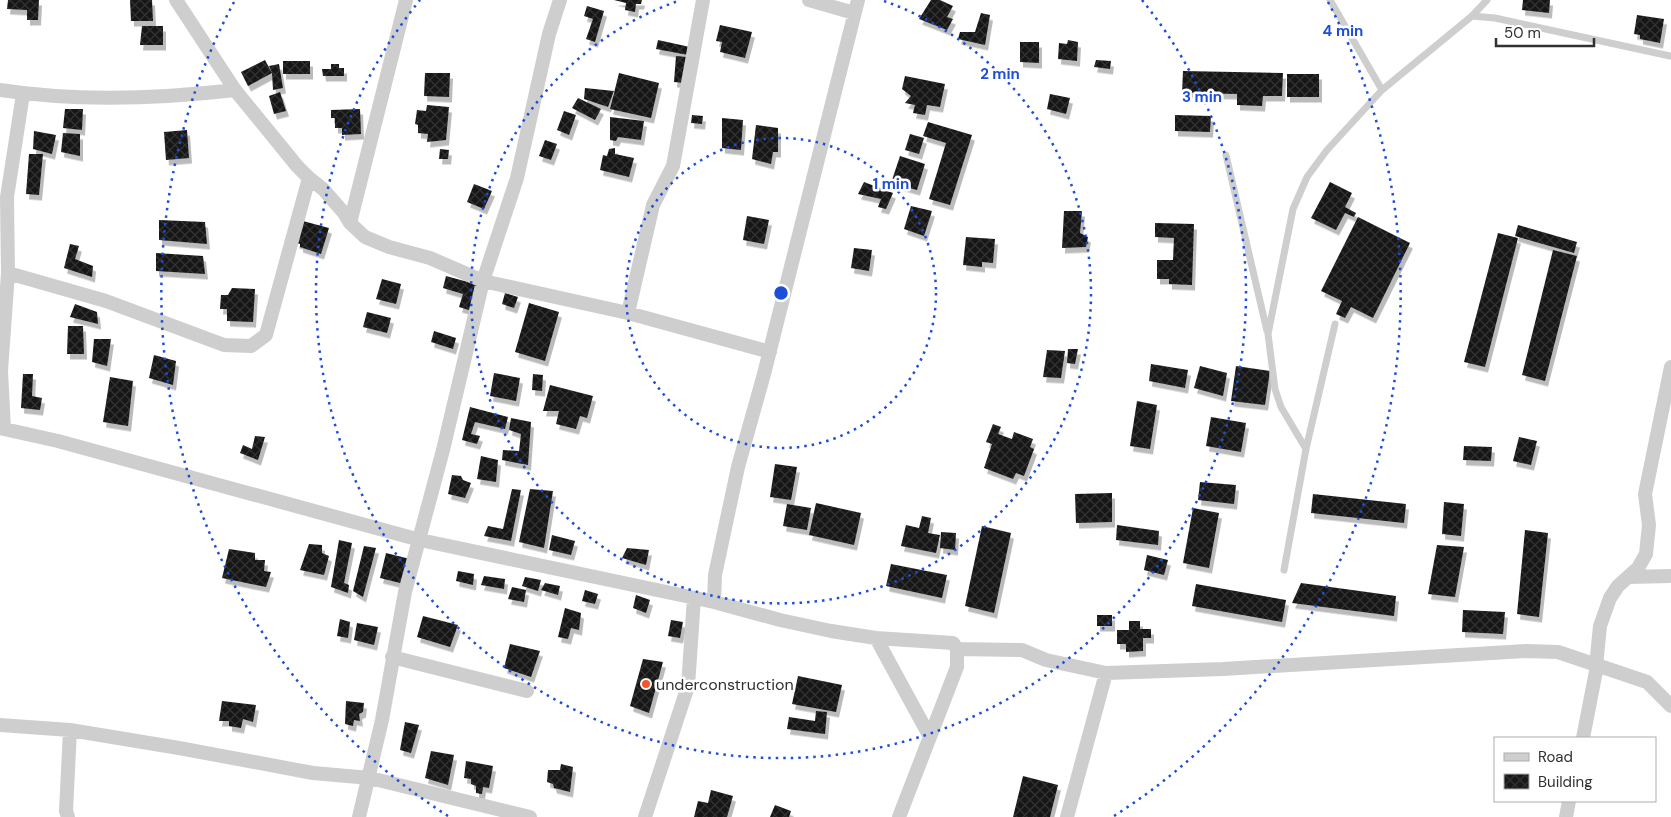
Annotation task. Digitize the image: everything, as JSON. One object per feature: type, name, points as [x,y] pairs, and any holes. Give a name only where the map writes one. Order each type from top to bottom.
[{"type":"street","points":[[176,0],[235,90],[309,178],[323,188],[350,223],[365,237],[389,247],[430,258],[483,281],[628,313],[770,352]]},
{"type":"street","points":[[350,223],[406,0]]},
{"type":"street","points":[[359,817],[370,778],[382,720],[405,592],[420,540],[483,281],[517,178],[549,34],[560,0]]},
{"type":"street","points":[[628,313],[653,205],[673,166],[704,0]]},
{"type":"street","points":[[714,602],[715,575],[738,467],[770,352],[856,6],[809,0]]},
{"type":"street","points":[[0,90],[23,94],[161,98],[235,90]]},
{"type":"street","points":[[23,94],[8,197],[8,273],[1,371],[2,429],[58,441],[420,540],[714,602],[780,620],[876,638],[921,642],[946,641],[953,643],[957,649],[957,666],[899,817]]},
{"type":"street","points":[[8,273],[106,301],[224,345],[250,346],[266,335],[309,178]]},
{"type":"street","points":[[1584,737],[1597,666],[1600,626],[1610,598],[1646,554],[1649,526],[1645,494],[1671,367]]},
{"type":"street","points":[[1628,577],[1671,576]]},
{"type":"street","points":[[645,817],[688,686],[694,598]]},
{"type":"street","points":[[876,638],[930,737]]},
{"type":"street","points":[[957,649],[1022,650],[1046,660],[1106,673],[1223,669],[1528,651],[1558,652],[1647,682],[1671,706]]},
{"type":"street","points":[[392,657],[526,691]]},
{"type":"street","points":[[1066,817],[1106,673]]},
{"type":"street","points":[[0,725],[70,730],[313,773],[370,778],[530,817]]},
{"type":"street","points":[[68,817],[66,811],[70,730]]},
{"type":"street","points":[[1566,817],[1569,802]]},
{"type":"lane","points":[[1330,0],[1382,90]]},
{"type":"lane","points":[[1268,334],[1294,209],[1308,177],[1327,150],[1382,90],[1472,16],[1487,0]]},
{"type":"lane","points":[[1472,16],[1494,18],[1670,56]]},
{"type":"lane","points":[[1226,155],[1268,334],[1275,389],[1281,407],[1306,449]]},
{"type":"lane","points":[[1284,570],[1306,449],[1335,324]]},
{"type":"building","points":[[8,0],[39,0],[38,20],[27,20],[27,10],[7,9]]},
{"type":"building","points":[[130,0],[152,0],[153,21],[131,21]]},
{"type":"building","points":[[614,0],[642,0],[641,4],[636,4],[635,12],[625,10],[626,3]]},
{"type":"building","points":[[931,0],[940,0],[953,6],[947,17],[953,19],[947,30],[919,19]]},
{"type":"building","points":[[1523,0],[1550,0],[1549,13],[1522,10]]},
{"type":"building","points":[[587,6],[604,11],[595,42],[586,39],[593,19],[584,16]]},
{"type":"building","points":[[981,13],[990,15],[985,45],[958,39],[960,32],[975,32]]},
{"type":"building","points":[[1637,15],[1664,19],[1660,43],[1640,39],[1640,35],[1634,34]]},
{"type":"building","points":[[720,25],[752,32],[745,58],[720,52],[722,42],[716,41]]},
{"type":"building","points":[[142,26],[163,26],[163,45],[140,45]]},
{"type":"building","points":[[658,40],[690,47],[688,55],[656,49]]},
{"type":"building","points":[[1068,40],[1078,42],[1077,61],[1058,59],[1059,43],[1067,44]]},
{"type":"building","points":[[1020,42],[1039,42],[1039,63],[1020,62]]},
{"type":"building","points":[[676,56],[687,57],[684,83],[674,82]]},
{"type":"building","points":[[265,60],[272,73],[248,86],[241,72]]},
{"type":"building","points":[[1096,60],[1111,61],[1110,69],[1094,67]]},
{"type":"building","points":[[283,61],[310,61],[310,74],[283,74]]},
{"type":"building","points":[[279,64],[283,88],[273,90],[272,73],[269,66]]},
{"type":"building","points":[[331,64],[339,64],[339,68],[344,68],[344,76],[323,76],[322,69],[331,69]]},
{"type":"building","points":[[1183,71],[1283,73],[1282,96],[1263,96],[1262,106],[1237,105],[1237,94],[1182,93]]},
{"type":"building","points":[[425,73],[450,73],[449,97],[424,96]]},
{"type":"building","points":[[619,73],[659,83],[651,118],[610,109]]},
{"type":"building","points":[[1287,74],[1319,74],[1319,97],[1287,97]]},
{"type":"building","points":[[905,76],[945,84],[940,107],[927,105],[925,115],[913,113],[915,105],[905,103],[911,96],[902,89]]},
{"type":"building","points":[[585,88],[614,91],[608,107],[584,99]]},
{"type":"building","points":[[280,92],[286,111],[274,114],[269,96]]},
{"type":"building","points":[[1050,94],[1070,98],[1066,114],[1047,109]]},
{"type":"building","points":[[578,98],[601,109],[595,120],[572,108]]},
{"type":"building","points":[[427,105],[449,107],[446,140],[427,142],[428,134],[418,133],[418,125],[415,124],[417,110],[426,111]]},
{"type":"building","points":[[65,109],[83,109],[82,130],[63,128]]},
{"type":"building","points":[[360,109],[361,134],[342,135],[342,128],[335,128],[335,118],[331,118],[331,110]]},
{"type":"building","points":[[564,111],[576,115],[569,135],[557,130]]},
{"type":"building","points":[[692,115],[703,116],[702,124],[691,123]]},
{"type":"building","points":[[1175,115],[1211,116],[1210,132],[1175,131]]},
{"type":"building","points":[[610,117],[644,121],[641,140],[618,137],[616,141],[610,140]]},
{"type":"building","points":[[722,118],[743,120],[741,150],[722,148]]},
{"type":"building","points":[[928,122],[972,135],[950,205],[929,199],[946,143],[923,136]]},
{"type":"building","points":[[756,125],[778,128],[778,152],[773,152],[771,164],[752,159]]},
{"type":"building","points":[[187,130],[189,158],[166,160],[164,132]]},
{"type":"building","points":[[34,131],[56,135],[52,154],[33,149]]},
{"type":"building","points":[[63,133],[80,134],[80,156],[61,152]]},
{"type":"building","points":[[910,134],[924,138],[919,154],[905,150]]},
{"type":"building","points":[[545,140],[557,144],[551,160],[539,156]]},
{"type":"building","points":[[615,148],[615,154],[634,158],[629,177],[600,170],[603,155],[607,156],[609,149]]},
{"type":"building","points":[[440,149],[449,150],[448,159],[439,159]]},
{"type":"building","points":[[29,154],[43,154],[39,195],[26,194]]},
{"type":"building","points":[[900,156],[925,164],[917,190],[891,183]]},
{"type":"building","points":[[864,182],[893,193],[886,209],[878,207],[881,199],[858,194]]},
{"type":"building","points":[[1330,182],[1352,193],[1345,207],[1356,213],[1354,217],[1345,213],[1336,230],[1311,218]]},
{"type":"building","points":[[474,184],[492,191],[484,209],[467,202]]},
{"type":"building","points":[[911,206],[932,211],[924,236],[904,229]]},
{"type":"building","points":[[1064,211],[1082,211],[1080,233],[1088,237],[1086,247],[1062,248]]},
{"type":"building","points":[[747,216],[769,220],[764,244],[743,240]]},
{"type":"building","points":[[1358,217],[1410,243],[1373,318],[1351,307],[1345,318],[1336,314],[1342,301],[1321,291]]},
{"type":"building","points":[[159,220],[205,222],[207,244],[159,240]]},
{"type":"building","points":[[303,221],[329,228],[321,254],[300,247],[300,244],[296,243]]},
{"type":"building","points":[[1155,223],[1194,224],[1192,285],[1169,284],[1169,279],[1157,279],[1157,260],[1173,260],[1174,238],[1155,237]]},
{"type":"building","points":[[1518,225],[1577,242],[1574,253],[1515,236]]},
{"type":"building","points":[[1498,233],[1518,238],[1485,367],[1464,362]]},
{"type":"building","points":[[966,237],[995,239],[993,263],[982,262],[982,267],[963,265]]},
{"type":"building","points":[[70,244],[79,246],[75,259],[93,266],[92,277],[64,268]]},
{"type":"building","points":[[854,248],[872,250],[869,271],[851,268]]},
{"type":"building","points":[[1553,250],[1577,256],[1545,381],[1522,375]]},
{"type":"building","points":[[156,253],[203,256],[205,274],[156,271]]},
{"type":"building","points":[[446,276],[479,285],[472,311],[459,307],[463,294],[443,288]]},
{"type":"building","points":[[382,279],[401,284],[396,304],[376,299]]},
{"type":"building","points":[[232,288],[255,289],[253,322],[227,321],[227,309],[220,309],[221,295],[228,295]]},
{"type":"building","points":[[505,293],[518,297],[514,308],[502,304]]},
{"type":"building","points":[[529,303],[559,312],[545,361],[515,352]]},
{"type":"building","points":[[75,304],[97,312],[98,324],[70,317]]},
{"type":"building","points":[[367,312],[391,318],[387,333],[363,327]]},
{"type":"building","points":[[68,326],[83,326],[84,354],[67,354]]},
{"type":"building","points":[[434,331],[456,338],[453,349],[431,342]]},
{"type":"building","points":[[94,339],[111,339],[107,366],[92,362]]},
{"type":"building","points":[[1068,349],[1078,349],[1075,364],[1067,363]]},
{"type":"building","points":[[1047,350],[1065,351],[1061,378],[1043,377]]},
{"type":"building","points":[[154,355],[176,361],[173,385],[149,378]]},
{"type":"building","points":[[1151,364],[1188,370],[1185,388],[1149,381]]},
{"type":"building","points":[[1200,366],[1227,373],[1223,396],[1194,388]]},
{"type":"building","points":[[1236,366],[1270,371],[1265,405],[1231,401]]},
{"type":"building","points":[[494,373],[520,378],[516,401],[490,396]]},
{"type":"building","points":[[23,374],[33,374],[32,396],[42,398],[40,410],[21,408]]},
{"type":"building","points":[[533,374],[543,375],[542,391],[532,390]]},
{"type":"building","points":[[110,377],[133,381],[128,426],[103,422]]},
{"type":"building","points":[[550,385],[593,396],[587,418],[580,416],[576,429],[556,424],[559,411],[543,411]]},
{"type":"building","points":[[1137,401],[1157,405],[1150,449],[1130,446]]},
{"type":"building","points":[[470,407],[508,417],[505,429],[475,422],[471,434],[480,436],[477,444],[462,440]]},
{"type":"building","points":[[1211,417],[1246,423],[1241,452],[1206,446]]},
{"type":"building","points":[[511,418],[531,422],[528,465],[502,460],[503,450],[519,451],[521,434],[509,430]]},
{"type":"building","points":[[993,424],[1001,427],[998,434],[1012,439],[1014,432],[1033,439],[1030,447],[1034,449],[1024,476],[1016,473],[1013,479],[984,468],[992,444],[986,442]]},
{"type":"building","points":[[255,436],[265,437],[258,460],[240,453],[243,445],[252,449]]},
{"type":"building","points":[[1519,437],[1537,441],[1531,465],[1513,461]]},
{"type":"building","points":[[1464,446],[1492,447],[1491,461],[1463,460]]},
{"type":"building","points":[[481,456],[498,460],[496,482],[477,479]]},
{"type":"building","points":[[775,464],[797,467],[791,500],[770,497]]},
{"type":"building","points":[[452,475],[461,476],[463,480],[471,483],[465,498],[448,494]]},
{"type":"building","points":[[1200,482],[1236,485],[1234,504],[1198,500]]},
{"type":"building","points":[[512,489],[521,490],[511,541],[484,536],[488,526],[503,529]]},
{"type":"building","points":[[530,489],[553,491],[544,548],[519,542]]},
{"type":"building","points":[[1112,493],[1112,522],[1076,523],[1075,494]]},
{"type":"building","points":[[1313,494],[1406,504],[1404,523],[1311,513]]},
{"type":"building","points":[[1444,502],[1464,504],[1461,536],[1442,534]]},
{"type":"building","points":[[816,503],[861,513],[854,545],[809,535]]},
{"type":"building","points":[[787,504],[811,508],[807,530],[783,526]]},
{"type":"building","points":[[1193,508],[1219,513],[1209,568],[1183,563]]},
{"type":"building","points":[[922,516],[931,518],[928,533],[940,535],[936,553],[901,546],[906,525],[919,528]]},
{"type":"building","points":[[1117,525],[1159,531],[1158,545],[1116,540]]},
{"type":"building","points":[[982,526],[1011,533],[994,613],[965,606]]},
{"type":"building","points":[[1525,530],[1548,533],[1539,617],[1517,614]]},
{"type":"building","points":[[941,532],[956,533],[955,550],[940,548]]},
{"type":"building","points":[[552,535],[575,541],[571,555],[549,550]]},
{"type":"building","points":[[339,540],[352,543],[344,583],[349,585],[348,593],[331,587]]},
{"type":"building","points":[[309,544],[322,545],[322,553],[329,556],[324,575],[300,570]]},
{"type":"building","points":[[1437,545],[1464,547],[1455,597],[1428,594]]},
{"type":"building","points":[[364,546],[376,548],[363,597],[353,591]]},
{"type":"building","points":[[627,548],[649,550],[646,565],[622,558]]},
{"type":"building","points":[[229,549],[255,553],[255,560],[265,560],[264,571],[271,572],[266,587],[222,578]]},
{"type":"building","points":[[386,553],[410,559],[404,584],[380,578]]},
{"type":"building","points":[[1147,555],[1168,560],[1164,575],[1144,570]]},
{"type":"building","points":[[891,564],[947,575],[942,598],[886,586]]},
{"type":"building","points":[[458,571],[474,574],[473,585],[456,581]]},
{"type":"building","points":[[484,576],[505,579],[504,589],[481,585]]},
{"type":"building","points":[[525,577],[541,580],[538,591],[522,586]]},
{"type":"building","points":[[545,583],[560,586],[558,595],[541,590]]},
{"type":"building","points":[[1301,583],[1396,596],[1394,616],[1292,603]]},
{"type":"building","points":[[1196,584],[1286,600],[1282,622],[1192,606]]},
{"type":"building","points":[[512,587],[526,590],[524,602],[508,599]]},
{"type":"building","points":[[585,590],[598,594],[595,604],[582,601]]},
{"type":"building","points":[[636,595],[650,600],[646,613],[633,608]]},
{"type":"building","points":[[565,608],[581,613],[579,630],[571,628],[568,639],[558,637]]},
{"type":"building","points":[[1463,610],[1505,612],[1503,634],[1462,632]]},
{"type":"building","points":[[1097,615],[1112,615],[1112,626],[1097,626]]},
{"type":"building","points":[[423,616],[458,625],[450,647],[417,637]]},
{"type":"building","points":[[340,619],[350,622],[348,638],[337,636]]},
{"type":"building","points":[[671,620],[683,622],[680,638],[668,636]]},
{"type":"building","points":[[1129,621],[1140,621],[1140,629],[1151,629],[1151,638],[1143,638],[1143,651],[1126,652],[1126,644],[1117,644],[1117,630],[1129,630]]},
{"type":"building","points":[[357,623],[378,627],[374,645],[354,640]]},
{"type":"building","points":[[510,644],[540,651],[531,677],[504,668]]},
{"type":"building","name":"underconstruction","points":[[643,659],[663,662],[649,713],[630,706]]},
{"type":"building","points":[[798,676],[842,685],[836,712],[792,704]]},
{"type":"building","points":[[222,701],[256,705],[253,722],[243,719],[241,728],[229,726],[229,721],[219,721]]},
{"type":"building","points":[[346,701],[364,703],[363,712],[359,714],[360,721],[354,720],[353,726],[345,724]]},
{"type":"building","points":[[816,711],[827,712],[825,734],[787,729],[789,717],[815,721]]},
{"type":"building","points":[[405,722],[419,725],[411,753],[400,750]]},
{"type":"building","points":[[431,751],[454,755],[448,785],[425,778]]},
{"type":"building","points":[[466,761],[493,766],[489,788],[483,787],[482,794],[476,793],[476,786],[471,784],[471,779],[464,778]]},
{"type":"building","points":[[561,764],[573,767],[570,792],[554,788],[553,784],[547,782],[548,770],[560,770]]},
{"type":"building","points":[[1023,776],[1058,785],[1050,817],[1013,817]]},
{"type":"building","points":[[711,790],[733,796],[727,817],[694,817],[698,801],[708,803]]},
{"type":"building","points":[[775,805],[791,811],[789,817],[770,817]]},
{"type":"place","name":"underconstruction","points":[[646,684]]}]
